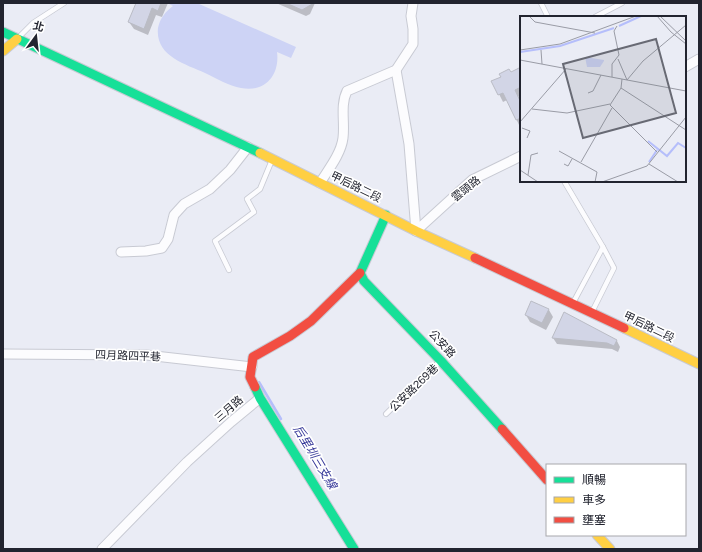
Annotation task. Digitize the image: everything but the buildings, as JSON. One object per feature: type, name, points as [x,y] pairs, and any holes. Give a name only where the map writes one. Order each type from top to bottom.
[{"type":"main road","name":"甲后路二段","points":[[3,32],[248,147],[416,231],[573,303],[699,364]]},
{"type":"main road","points":[[3,51],[17,39]]},
{"type":"main road","points":[[252,367],[253,357],[290,336],[312,321],[360,272],[386,215]]},
{"type":"main road","name":"公安路","points":[[360,272],[364,280],[441,361],[546,479]]},
{"type":"main road","name":"三月路","points":[[252,367],[250,377],[260,398]]},
{"type":"main road","points":[[260,398],[354,549]]},
{"type":"main road","points":[[598,536],[610,549]]},
{"type":"street","points":[[320,183],[338,154],[343,139],[344,98],[347,91],[396,70],[413,44],[413,3]]},
{"type":"street","points":[[686,66],[699,59]]},
{"type":"street","points":[[396,70],[409,144],[416,231]]},
{"type":"street","points":[[121,252],[146,251],[162,248],[168,239],[174,215],[179,209],[184,204],[210,189],[230,170],[248,147]]},
{"type":"street","name":"雲頭路","points":[[416,231],[472,180],[520,156]]},
{"type":"street","name":"四月路四平巷","points":[[3,354],[146,355],[252,367]]},
{"type":"street","name":"三月路","points":[[102,549],[187,462],[260,398]]},
{"type":"lane","points":[[17,39],[33,23],[64,3]]},
{"type":"lane","points":[[541,3],[548,16]]},
{"type":"lane","points":[[597,16],[622,3]]},
{"type":"lane","points":[[229,270],[215,241],[254,212],[247,199],[260,189],[272,159]]},
{"type":"lane","points":[[565,182],[614,268],[592,313]]},
{"type":"lane","points":[[573,303],[603,247]]},
{"type":"lane","name":"公安路269巷","points":[[386,414],[441,361]]},
{"type":"shaded area","points":[[167,3],[197,3],[296,47],[291,58],[277,52],[274,74],[264,85],[258,88],[250,89],[232,86],[173,58],[161,46],[158,38],[160,21],[173,6]]},
{"type":"waterway","name":"后里圳三支線","points":[[259,382],[281,419]]},
{"type":"traffic: fast","points":[[3,32],[260,153]]},
{"type":"traffic: fast","points":[[386,215],[360,273],[364,281],[441,361],[502,429]]},
{"type":"traffic: fast","points":[[255,387],[260,398],[354,549]]},
{"type":"traffic: slow","points":[[3,51],[17,39]]},
{"type":"traffic: slow","points":[[260,153],[416,231],[475,258]]},
{"type":"traffic: slow","points":[[624,328],[699,364]]},
{"type":"traffic: slow","points":[[598,536],[610,549]]},
{"type":"traffic: jam","points":[[475,258],[624,328]]},
{"type":"traffic: jam","points":[[255,387],[250,377],[253,357],[290,336],[311,321],[360,273]]},
{"type":"traffic: jam","points":[[502,429],[546,479]]}]
